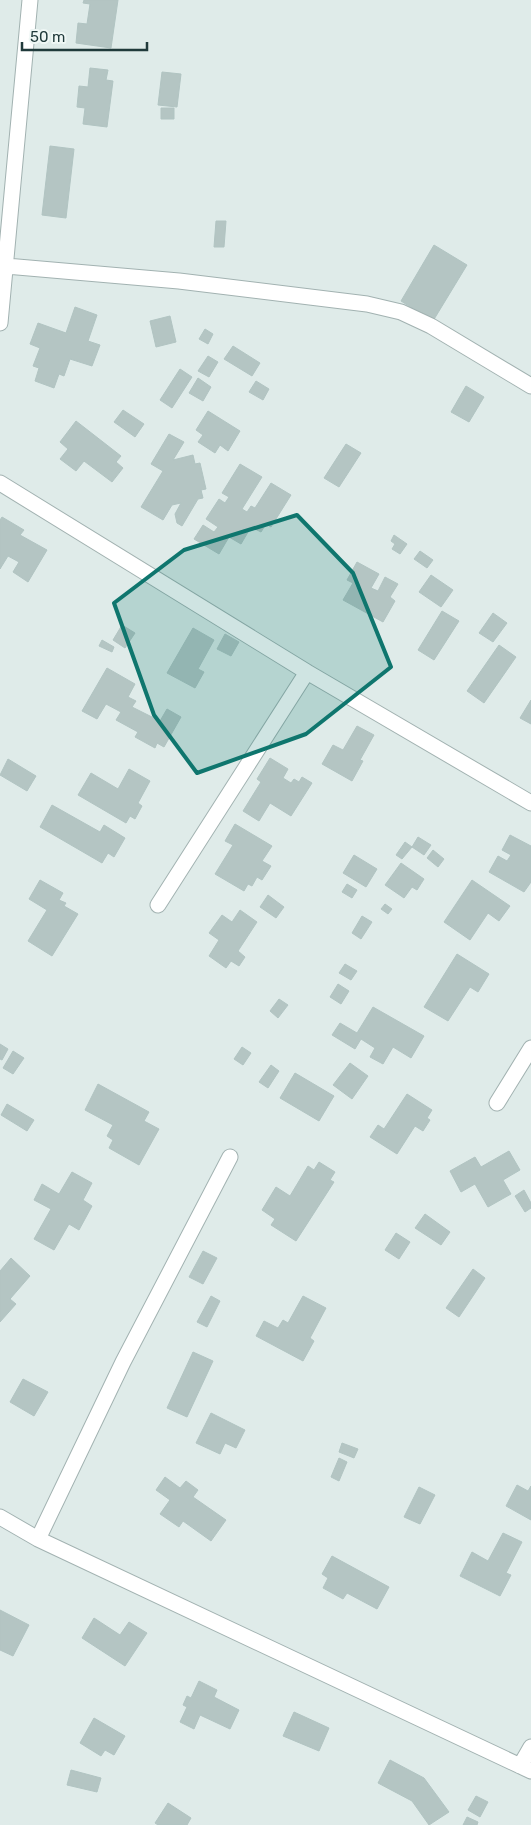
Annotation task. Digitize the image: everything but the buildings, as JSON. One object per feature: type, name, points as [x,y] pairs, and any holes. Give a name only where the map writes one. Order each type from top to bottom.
[{"type":"street","points":[[0,323],[30,0]]},
{"type":"street","points":[[6,266],[189,282],[367,304],[401,312],[431,326],[531,386]]},
{"type":"street","points":[[0,483],[307,672],[531,803]]},
{"type":"street","points":[[158,906],[307,672]]},
{"type":"street","points":[[497,1103],[531,1048]]},
{"type":"street","points":[[38,1539],[123,1362],[230,1157]]},
{"type":"street","points":[[0,1517],[38,1539],[526,1769],[531,1747]]},
{"type":"highlighted area","points":[[297,515],[353,573],[391,667],[306,734],[197,773],[154,715],[114,603],[184,550]]}]
